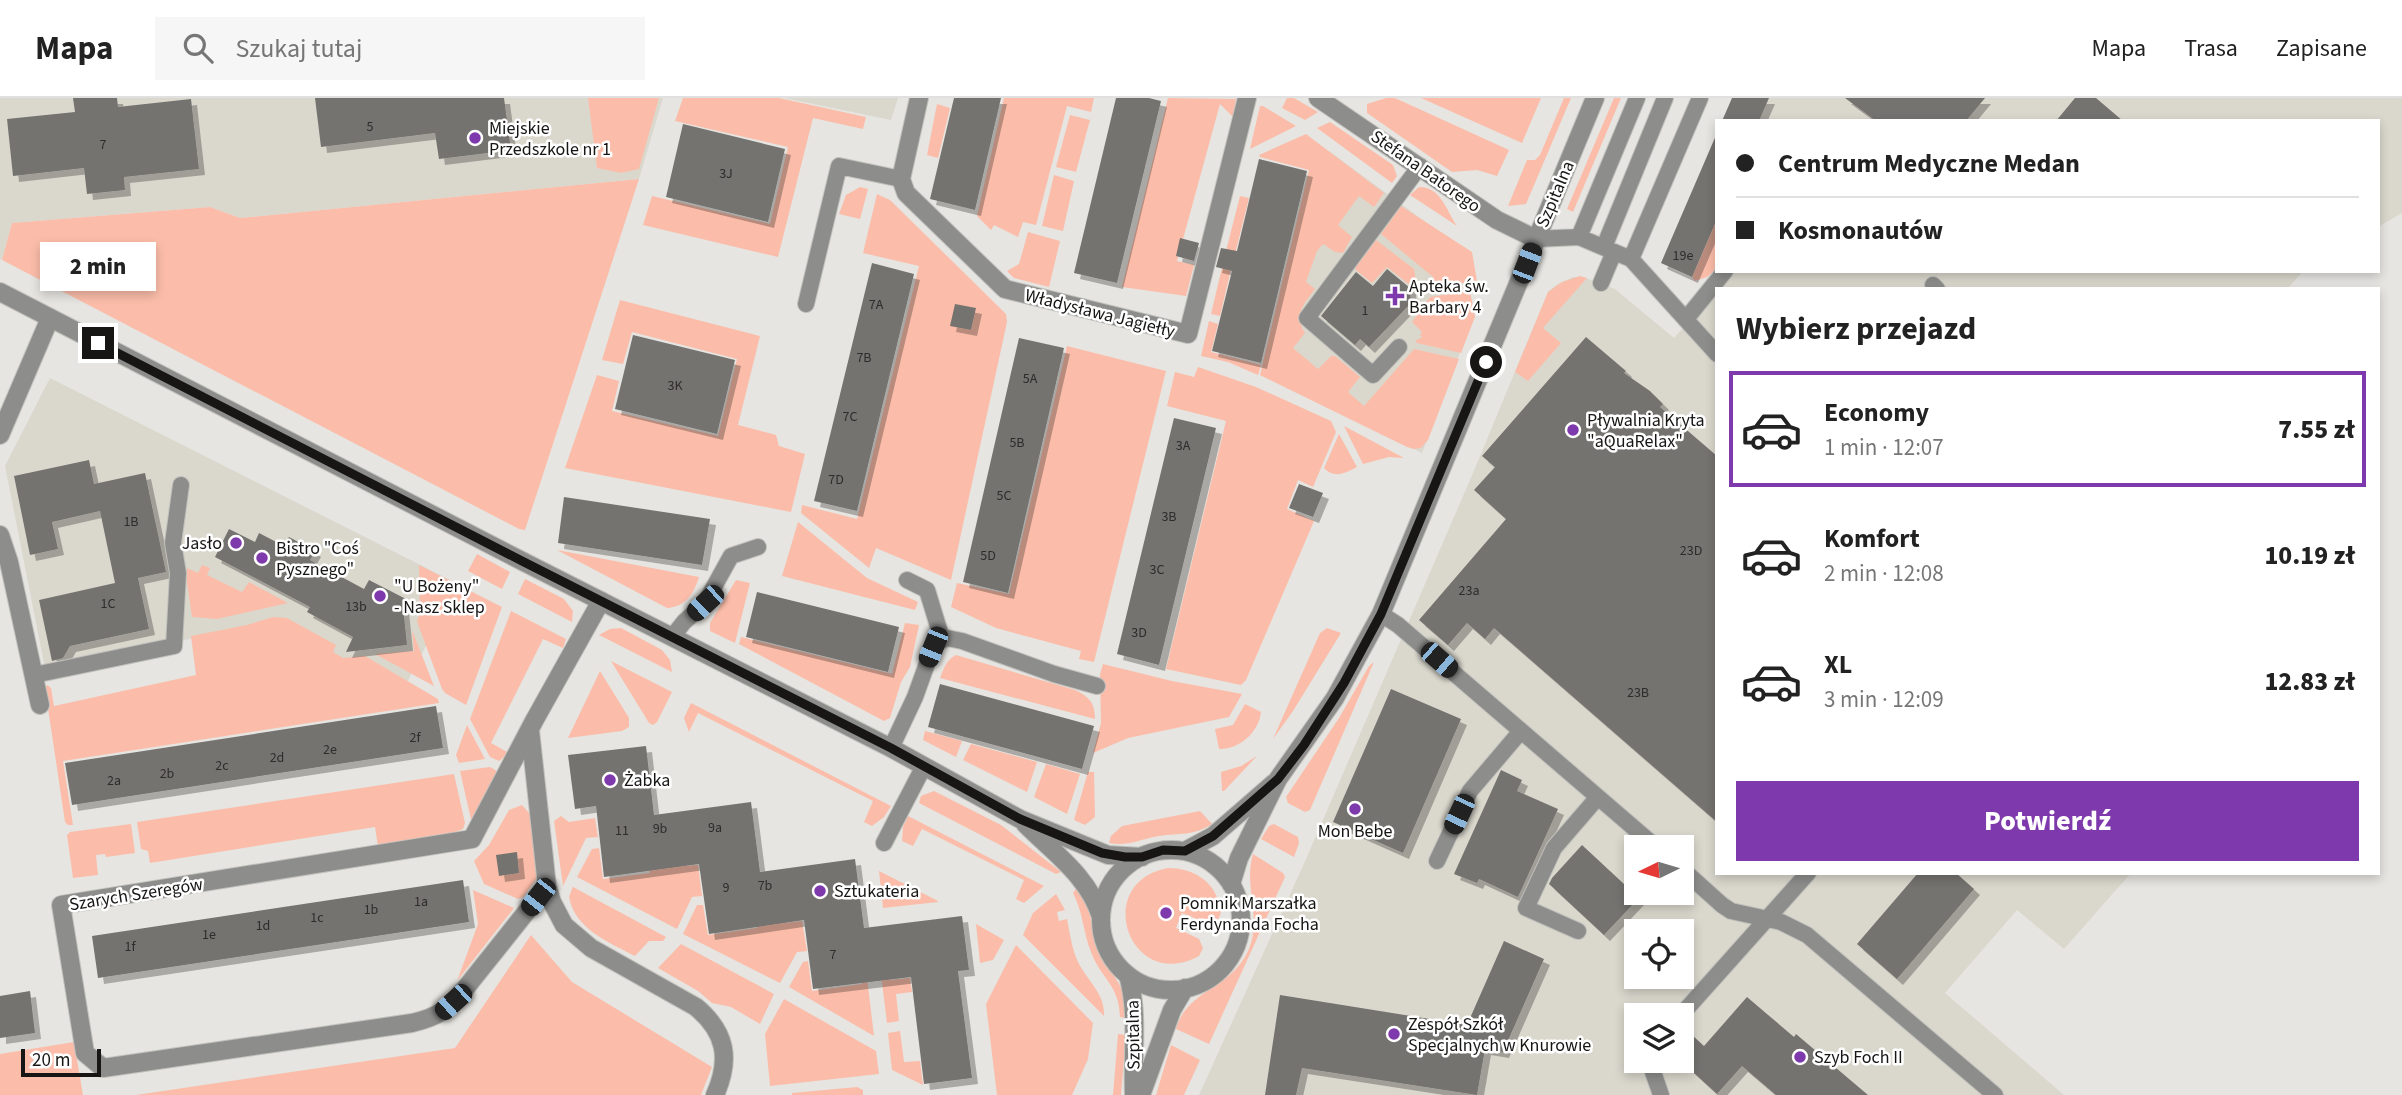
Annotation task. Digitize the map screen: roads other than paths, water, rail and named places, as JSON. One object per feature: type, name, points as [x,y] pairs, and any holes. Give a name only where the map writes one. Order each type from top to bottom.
[{"type":"street","points":[[901,179],[919,98]]},
{"type":"street","name":"Władysława Jagiełły","points":[[901,179],[905,193],[1005,289],[1188,334],[1247,98]]},
{"type":"street","name":"Stefana Batorego","points":[[1318,98],[1506,226],[1536,239]]},
{"type":"street","name":"Szpitalna","points":[[1231,884],[1239,858],[1278,779],[1335,698],[1381,614],[1595,98]]},
{"type":"street","points":[[0,292],[891,748],[1020,819],[1102,853],[1142,857]]},
{"type":"street","points":[[0,435],[50,318]]},
{"type":"street","points":[[0,535],[9,562],[40,705]]},
{"type":"street","name":"Szarych Szeregów","points":[[547,886],[459,996],[436,1017],[412,1023],[103,1068],[85,1053],[61,905],[472,839],[601,601]]},
{"type":"street","points":[[530,730],[547,886],[557,914],[575,937],[591,948],[696,1007],[711,1019],[719,1032],[725,1062],[722,1080],[715,1095]]},
{"type":"street","name":"Szpitalna","points":[[1185,851],[1213,836],[1278,779]]},
{"type":"street","points":[[1020,819],[1080,876],[1092,892],[1102,919]]},
{"type":"street","points":[[1163,850],[1185,851],[1211,863],[1231,884],[1241,911],[1238,942],[1230,958],[1215,974],[1201,983],[1185,988],[1162,989],[1149,986],[1119,967],[1102,931],[1106,894],[1126,867],[1142,857],[1163,850]]},
{"type":"street","name":"Szpitalna","points":[[1128,975],[1134,1000],[1134,1095]]},
{"type":"street","name":"Szpitalna","points":[[1141,1095],[1167,1023],[1185,988]]},
{"type":"lane","points":[[1579,237],[1637,98]]},
{"type":"lane","points":[[1601,283],[1609,250],[1665,98]]},
{"type":"lane","points":[[1631,259],[1700,98]]},
{"type":"lane","points":[[806,304],[839,166],[901,179]]},
{"type":"lane","points":[[1399,346],[1373,375],[1307,318],[1420,166]]},
{"type":"lane","points":[[1536,239],[1579,237],[1631,259],[1715,352]]},
{"type":"lane","points":[[1686,319],[1723,273]]},
{"type":"lane","points":[[34,675],[174,646],[178,573],[173,543],[181,485]]},
{"type":"lane","points":[[672,637],[705,603],[731,556],[758,547]]},
{"type":"lane","points":[[907,580],[927,590],[942,639]]},
{"type":"lane","points":[[1381,614],[1398,625],[1642,835]]},
{"type":"lane","points":[[891,748],[915,697],[933,647],[942,639],[962,641],[1029,666],[1097,686]]},
{"type":"lane","points":[[1437,861],[1470,791],[1521,731]]},
{"type":"lane","points":[[884,843],[924,766]]},
{"type":"lane","points":[[1578,932],[1526,908],[1554,848],[1598,797]]},
{"type":"lane","points":[[1692,1003],[1806,875]]},
{"type":"lane","points":[[1694,879],[1731,911],[1796,928],[1829,952],[1995,1095]]},
{"type":"lane","points":[[1653,1073],[1661,1095]]},
{"type":"place","name":"Miejskie Przedszkole nr 1","points":[[475,138]]},
{"type":"place","name":"Apteka św. Barbary 4","points":[[1395,296]]},
{"type":"place","name":"Pływalnia Kryta \"aQuaRelax\"","points":[[1573,430]]},
{"type":"place","name":"Jasło","points":[[236,543]]},
{"type":"place","name":"Bistro \"Coś Pysznego\"","points":[[262,558]]},
{"type":"place","name":"\"U Bożeny\" - Nasz Sklep","points":[[380,596]]},
{"type":"place","name":"Żabka","points":[[610,780]]},
{"type":"place","name":"Mon Bebe","points":[[1355,809]]},
{"type":"place","name":"Sztukateria","points":[[820,891]]},
{"type":"place","name":"Pomnik Marszałka Ferdynanda Focha","points":[[1166,913]]},
{"type":"place","name":"Zespół Szkół Specjalnych w Knurowie","points":[[1394,1034]]},
{"type":"place","name":"Szyb Foch II","points":[[1800,1057]]}]
